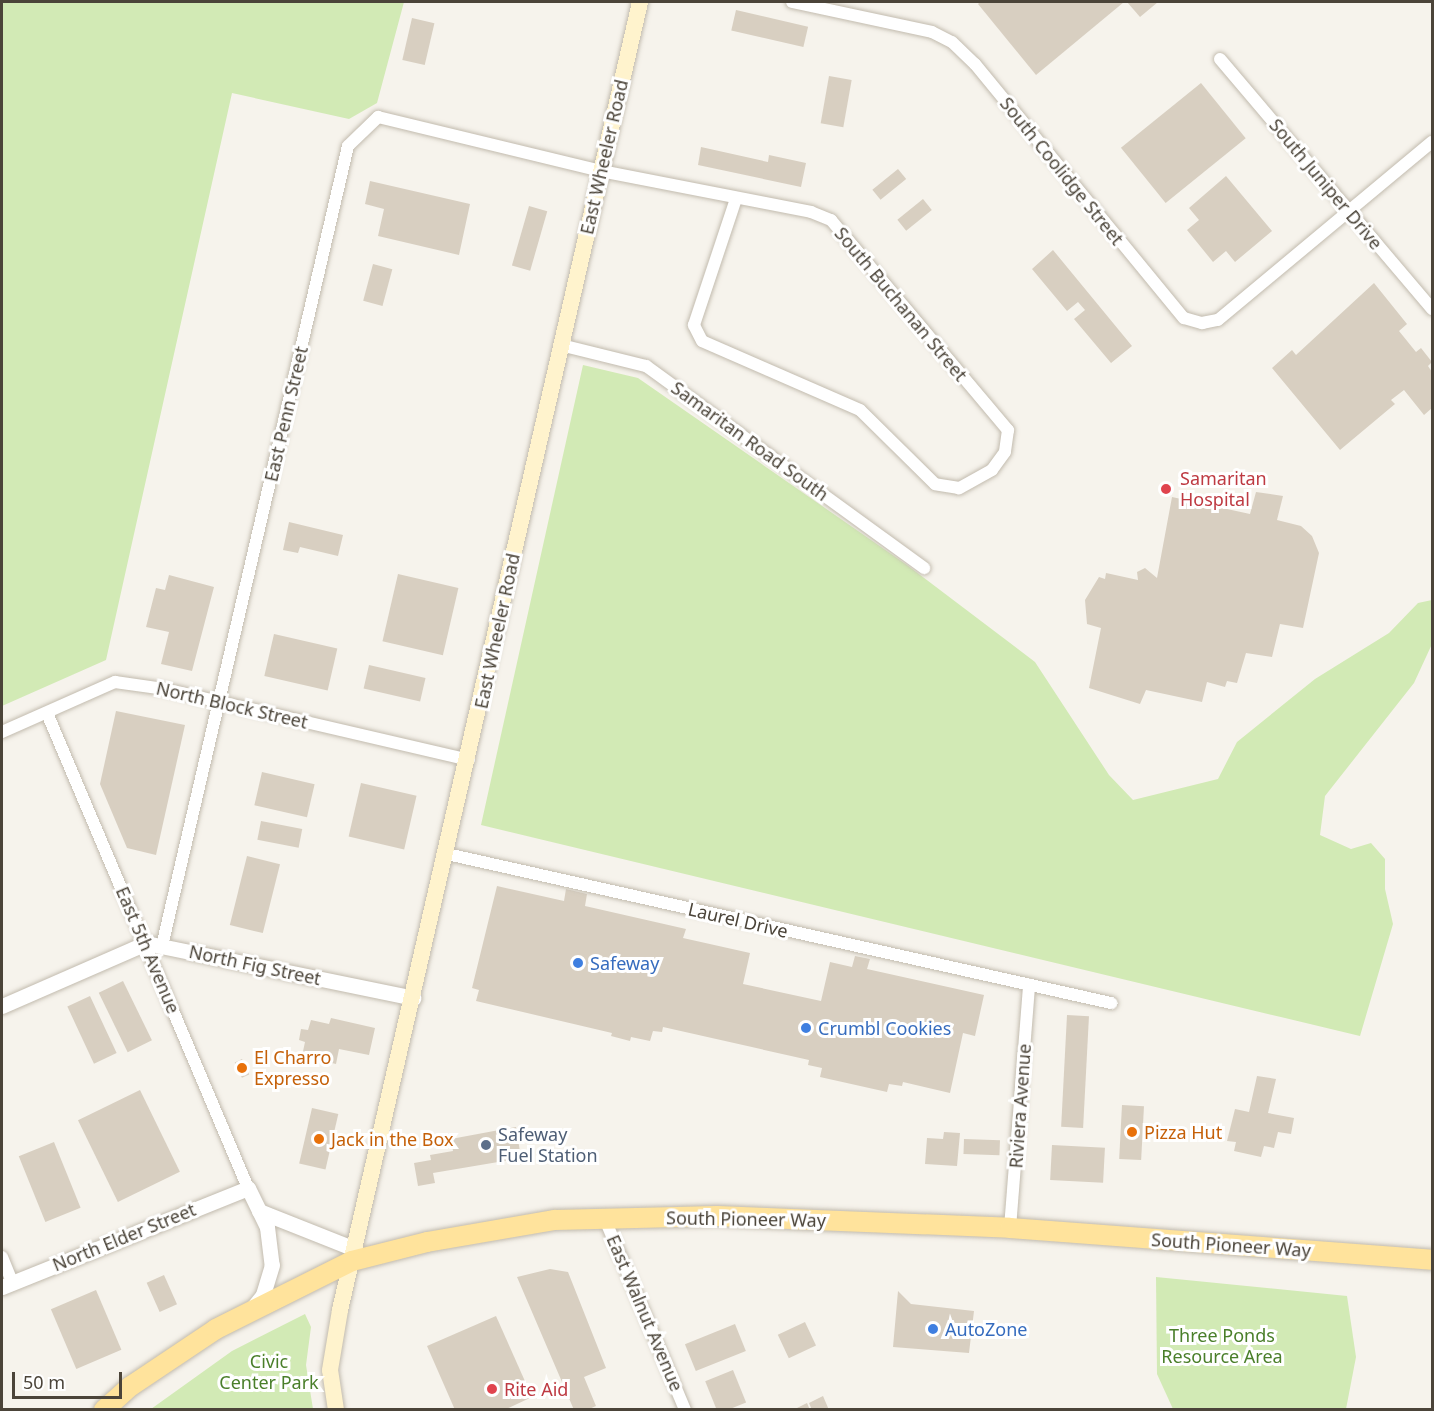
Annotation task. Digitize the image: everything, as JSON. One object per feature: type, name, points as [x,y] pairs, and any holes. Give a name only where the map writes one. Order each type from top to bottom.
[{"type":"main road","name":"East Wheeler Road","points":[[354,1255],[469,760],[640,2]]},
{"type":"main road","name":"South Pioneer Way","points":[[105,1410],[173,1357],[250,1311],[354,1255],[508,1226],[604,1217],[717,1216],[1010,1228],[1432,1260]]},
{"type":"main road","points":[[336,1410],[330,1385],[333,1344],[354,1255]]},
{"type":"street","name":"South Coolidge Street","points":[[792,2],[932,32],[952,42],[975,64],[1184,318],[1202,323],[1218,320],[1350,212]]},
{"type":"street","name":"South Juniper Drive","points":[[1220,59],[1432,309]]},
{"type":"street","name":"East Penn Street","points":[[162,946],[348,146],[378,117],[601,171]]},
{"type":"street","points":[[1350,212],[1432,142]]},
{"type":"street","name":"South Buchanan Street","points":[[601,171],[811,212],[831,220],[1008,430],[1005,452],[992,470],[959,488],[935,484],[860,410],[702,341],[694,325],[736,199]]},
{"type":"street","name":"Samaritan Road South","points":[[561,345],[645,366],[924,568]]},
{"type":"street","name":"North Block Street","points":[[2,732],[115,682],[219,701],[469,760]]},
{"type":"street","name":"East 5th Avenue","points":[[47,713],[248,1188]]},
{"type":"street","name":"Laurel Drive","points":[[447,854],[1111,1003]]},
{"type":"street","points":[[2,1006],[146,943]]},
{"type":"street","name":"North Fig Street","points":[[146,943],[414,998]]},
{"type":"street","name":"Riviera Avenue","points":[[1010,1228],[1029,985]]},
{"type":"street","points":[[248,1188],[267,1227],[272,1265],[263,1295],[250,1311]]},
{"type":"street","name":"North Elder Street","points":[[7,1284],[248,1188]]},
{"type":"street","points":[[259,1211],[354,1255]]},
{"type":"street","name":"East Walnut Avenue","points":[[604,1217],[685,1410]]},
{"type":"street","points":[[2,1257],[7,1284]]},
{"type":"green space","points":[[2,2],[404,2],[377,103],[349,119],[232,93],[106,660],[2,706]]},
{"type":"green space","points":[[583,365],[638,378],[907,565],[1035,662],[1109,775],[1133,800],[1218,779],[1237,742],[1315,679],[1389,633],[1418,603],[1432,600],[1432,644],[1414,683],[1325,796],[1320,835],[1351,849],[1371,843],[1385,859],[1385,889],[1393,924],[1360,1036],[481,825]]},
{"type":"green space","name":"Three Ponds Resource Area","points":[[1156,1277],[1347,1296],[1356,1357],[1346,1409],[1173,1409],[1157,1374]]},
{"type":"green space","name":"Civic Center Park","points":[[305,1314],[311,1327],[306,1365],[313,1409],[151,1409],[232,1351]]},
{"type":"building","points":[[980,2],[1124,2],[1036,75],[978,4]]},
{"type":"building","points":[[1127,2],[1158,2],[1140,17]]},
{"type":"building","points":[[736,10],[808,27],[803,47],[731,30]]},
{"type":"building","points":[[412,18],[434,23],[425,65],[402,60]]},
{"type":"building","points":[[829,76],[852,80],[843,127],[821,123]]},
{"type":"building","points":[[1201,83],[1246,138],[1166,203],[1121,148]]},
{"type":"building","points":[[701,147],[768,162],[769,155],[806,163],[801,187],[698,165]]},
{"type":"building","points":[[898,169],[906,179],[881,200],[872,190]]},
{"type":"building","points":[[1226,176],[1272,231],[1235,262],[1226,251],[1213,262],[1187,230],[1199,220],[1189,208]]},
{"type":"building","points":[[370,181],[470,204],[459,255],[378,236],[384,209],[365,204]]},
{"type":"building","points":[[923,199],[932,210],[906,231],[897,220]]},
{"type":"building","points":[[529,206],[547,211],[530,271],[512,266]]},
{"type":"building","points":[[1053,250],[1132,346],[1111,363],[1074,319],[1085,310],[1078,302],[1067,311],[1032,269]]},
{"type":"building","points":[[373,264],[392,269],[382,306],[363,301]]},
{"type":"building","points":[[1374,283],[1407,324],[1399,331],[1416,352],[1421,348],[1432,362],[1428,366],[1432,372],[1432,408],[1424,415],[1404,390],[1391,400],[1395,404],[1340,450],[1272,368],[1292,350],[1296,355]]},
{"type":"building","points":[[1256,492],[1283,496],[1277,520],[1301,526],[1312,536],[1319,553],[1303,628],[1280,624],[1272,657],[1246,653],[1237,683],[1227,681],[1225,687],[1207,682],[1202,702],[1146,690],[1140,704],[1089,688],[1101,628],[1087,624],[1085,600],[1099,577],[1105,579],[1106,573],[1138,580],[1137,572],[1145,568],[1157,578],[1172,497],[1250,514]]},
{"type":"building","points":[[289,522],[343,535],[338,556],[300,547],[298,553],[283,550]]},
{"type":"building","points":[[398,574],[458,588],[443,655],[382,641]]},
{"type":"building","points":[[169,575],[214,587],[192,671],[161,664],[169,632],[146,627],[156,588],[165,590]]},
{"type":"building","points":[[274,634],[337,649],[328,691],[264,676]]},
{"type":"building","points":[[369,665],[426,678],[420,701],[364,688]]},
{"type":"building","points":[[116,711],[185,725],[156,855],[127,848],[100,784]]},
{"type":"building","points":[[262,772],[315,784],[307,817],[254,805]]},
{"type":"building","points":[[361,783],[417,796],[404,849],[349,837]]},
{"type":"building","points":[[261,821],[302,829],[299,848],[257,840]]},
{"type":"building","points":[[247,856],[280,864],[263,933],[230,925]]},
{"type":"building","points":[[497,886],[564,901],[566,889],[587,894],[585,906],[686,929],[683,938],[750,953],[743,984],[821,1001],[830,962],[852,967],[855,956],[870,959],[867,969],[984,995],[975,1036],[963,1033],[950,1093],[903,1082],[902,1086],[889,1084],[887,1092],[820,1077],[822,1068],[808,1065],[809,1060],[663,1027],[662,1032],[653,1031],[650,1041],[631,1037],[630,1041],[611,1036],[612,1033],[476,1001],[479,990],[472,988]]},
{"type":"building","points":[[123,981],[152,1040],[128,1052],[99,993]]},
{"type":"building","points":[[90,996],[117,1053],[94,1064],[67,1007]]},
{"type":"building","points":[[1067,1015],[1089,1016],[1083,1128],[1061,1127]]},
{"type":"building","points":[[331,1018],[375,1028],[369,1055],[339,1049],[336,1064],[302,1056],[305,1042],[299,1040],[301,1029],[308,1030],[311,1020],[329,1024]]},
{"type":"building","name":"El Charro Expresso","points":[[242,1059],[249,1074],[242,1078],[235,1062]]},
{"type":"building","points":[[1257,1076],[1276,1079],[1268,1113],[1294,1118],[1291,1134],[1278,1132],[1274,1148],[1264,1146],[1261,1157],[1234,1151],[1236,1142],[1227,1141],[1235,1109],[1249,1112]]},
{"type":"building","points":[[140,1090],[180,1172],[118,1202],[78,1120]]},
{"type":"building","name":"Pizza Hut","points":[[1122,1105],[1144,1106],[1141,1160],[1119,1159]]},
{"type":"building","name":"Jack in the Box","points":[[312,1108],[338,1114],[325,1170],[299,1164]]},
{"type":"building","name":"Safeway Fuel Station","points":[[516,1127],[521,1158],[433,1173],[435,1183],[418,1186],[414,1163],[431,1160],[430,1155],[453,1151],[451,1139]]},
{"type":"building","points":[[944,1132],[960,1133],[957,1166],[925,1164],[927,1138],[943,1139]]},
{"type":"building","points":[[964,1139],[1000,1140],[999,1155],[963,1154]]},
{"type":"building","points":[[54,1142],[81,1208],[45,1222],[19,1156]]},
{"type":"building","points":[[1052,1145],[1105,1148],[1103,1183],[1050,1180]]},
{"type":"building","points":[[550,1269],[568,1272],[606,1368],[584,1377],[596,1406],[587,1410],[574,1410],[517,1277]]},
{"type":"building","points":[[164,1275],[177,1304],[160,1312],[147,1283]]},
{"type":"building","points":[[96,1290],[121,1350],[76,1369],[51,1309]]},
{"type":"building","name":"AutoZone","points":[[898,1291],[911,1304],[974,1311],[969,1353],[893,1347]]},
{"type":"building","name":"Rite Aid","points":[[496,1316],[532,1397],[504,1410],[455,1410],[427,1346]]},
{"type":"building","points":[[805,1322],[816,1346],[789,1358],[778,1335]]},
{"type":"building","points":[[735,1324],[746,1351],[696,1371],[685,1344]]},
{"type":"building","points":[[733,1370],[746,1402],[727,1410],[717,1410],[705,1381]]},
{"type":"building","points":[[823,1396],[829,1410],[812,1410],[809,1403]]},
{"type":"building","points":[[807,1403],[810,1410],[793,1410]]},
{"type":"place","name":"Samaritan Hospital","points":[[1166,489]]},
{"type":"place","name":"Safeway","points":[[578,963]]},
{"type":"place","name":"Crumbl Cookies","points":[[806,1028]]},
{"type":"place","name":"El Charro Expresso","points":[[242,1068]]},
{"type":"place","name":"Pizza Hut","points":[[1132,1132]]},
{"type":"place","name":"Jack in the Box","points":[[319,1139]]},
{"type":"place","name":"Safeway Fuel Station","points":[[486,1145]]},
{"type":"place","name":"AutoZone","points":[[933,1329]]},
{"type":"place","name":"Rite Aid","points":[[492,1389]]}]
